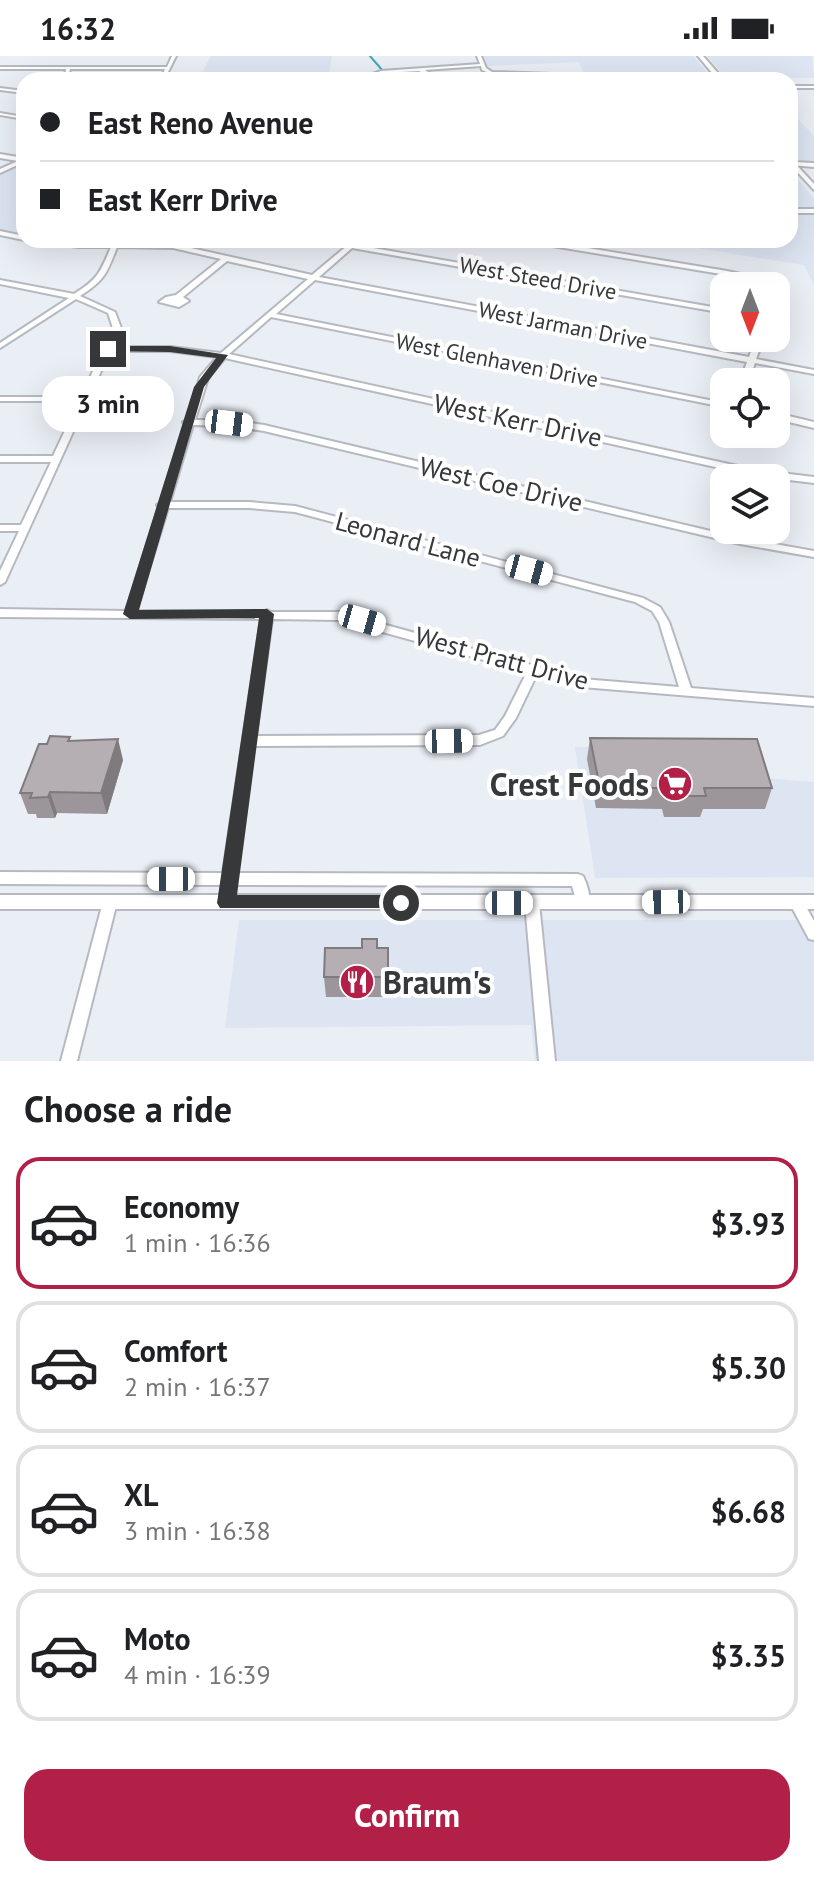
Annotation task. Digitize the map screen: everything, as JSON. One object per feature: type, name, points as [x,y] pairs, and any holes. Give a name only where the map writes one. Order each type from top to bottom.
[{"type":"main road","points":[[700,56],[714,72]]},
{"type":"main road","points":[[798,169],[814,188]]},
{"type":"main road","points":[[0,902],[805,902]]},
{"type":"street","points":[[167,72],[174,56]]},
{"type":"street","points":[[479,56],[486,72]]},
{"type":"street","points":[[384,72],[482,65]]},
{"type":"street","points":[[0,68],[169,68]]},
{"type":"street","points":[[67,72],[68,68]]},
{"type":"street","points":[[419,69],[424,72]]},
{"type":"street","points":[[798,79],[814,94]]},
{"type":"street","points":[[798,87],[814,87]]},
{"type":"street","points":[[2,343],[76,297],[103,274],[114,248]]},
{"type":"street","name":"West Jarman Drive","points":[[182,248],[313,278],[814,372]]},
{"type":"street","points":[[130,614],[187,422],[204,377],[223,355],[349,248]]},
{"type":"street","name":"West Steed Drive","points":[[382,248],[710,308]]},
{"type":"street","points":[[576,248],[721,272]]},
{"type":"street","points":[[178,297],[227,258]]},
{"type":"street","points":[[0,282],[76,297],[111,312],[117,328],[0,582]]},
{"type":"street","name":"West Glenhaven Drive","points":[[270,315],[710,402]]},
{"type":"street","name":"West Kerr Drive","points":[[108,349],[170,349],[223,355],[756,473],[814,480]]},
{"type":"street","points":[[750,368],[756,352]]},
{"type":"street","points":[[0,399],[86,399]]},
{"type":"street","points":[[790,419],[814,425]]},
{"type":"street","name":"West Coe Drive","points":[[187,422],[264,428],[756,544],[814,554]]},
{"type":"street","points":[[0,459],[57,459]]},
{"type":"street","name":"Leonard Lane","points":[[162,505],[249,505],[295,509],[639,600],[656,609],[664,622],[686,691]]},
{"type":"street","points":[[0,528],[25,528]]},
{"type":"street","name":"West Pratt Drive","points":[[0,613],[339,616],[582,683],[814,702]]},
{"type":"street","points":[[226,903],[267,614]]},
{"type":"street","points":[[251,741],[480,740],[499,733],[510,718],[533,670]]},
{"type":"street","points":[[0,878],[578,880],[583,903]]},
{"type":"street","points":[[69,1061],[110,902]]},
{"type":"street","points":[[805,902],[814,934]]},
{"type":"street","points":[[532,903],[547,1061]]},
{"type":"shaded area","points":[[211,56],[332,56],[329,72],[202,72]]},
{"type":"shaded area","points":[[483,56],[693,56],[706,72],[583,72],[579,62],[485,66]]},
{"type":"shaded area","points":[[707,56],[812,56],[814,78],[798,78],[798,72],[721,72]]},
{"type":"shaded area","points":[[798,119],[814,136],[814,164],[800,163]]},
{"type":"shaded area","points":[[16,167],[16,233],[0,230],[0,174]]},
{"type":"shaded area","points":[[798,180],[814,199],[814,285],[804,265],[697,248],[798,248]]},
{"type":"shaded area","points":[[575,747],[755,747],[764,778],[814,782],[814,877],[595,878]]},
{"type":"shaded area","points":[[239,920],[814,920],[814,1061],[535,1061],[531,1025],[225,1028]]},
{"type":"building","points":[[50,736],[70,737],[68,741],[118,739],[101,793],[50,792],[48,797],[30,798],[32,793],[20,793],[39,744],[47,744]]},
{"type":"building","points":[[590,738],[757,739],[772,788],[704,788],[706,796],[669,796],[667,788],[600,788]]},
{"type":"building","points":[[362,939],[377,939],[377,948],[388,948],[388,977],[324,977],[325,948],[362,948]]},
{"type":"waterway","points":[[370,56],[383,71]]},
{"type":"place","name":"Crest Foods","points":[[675,784]]},
{"type":"place","name":"Braum's","points":[[357,982]]},
{"type":"route","points":[[108,349],[170,349],[223,355],[199,387],[130,614],[267,614],[226,903],[401,903]]}]
